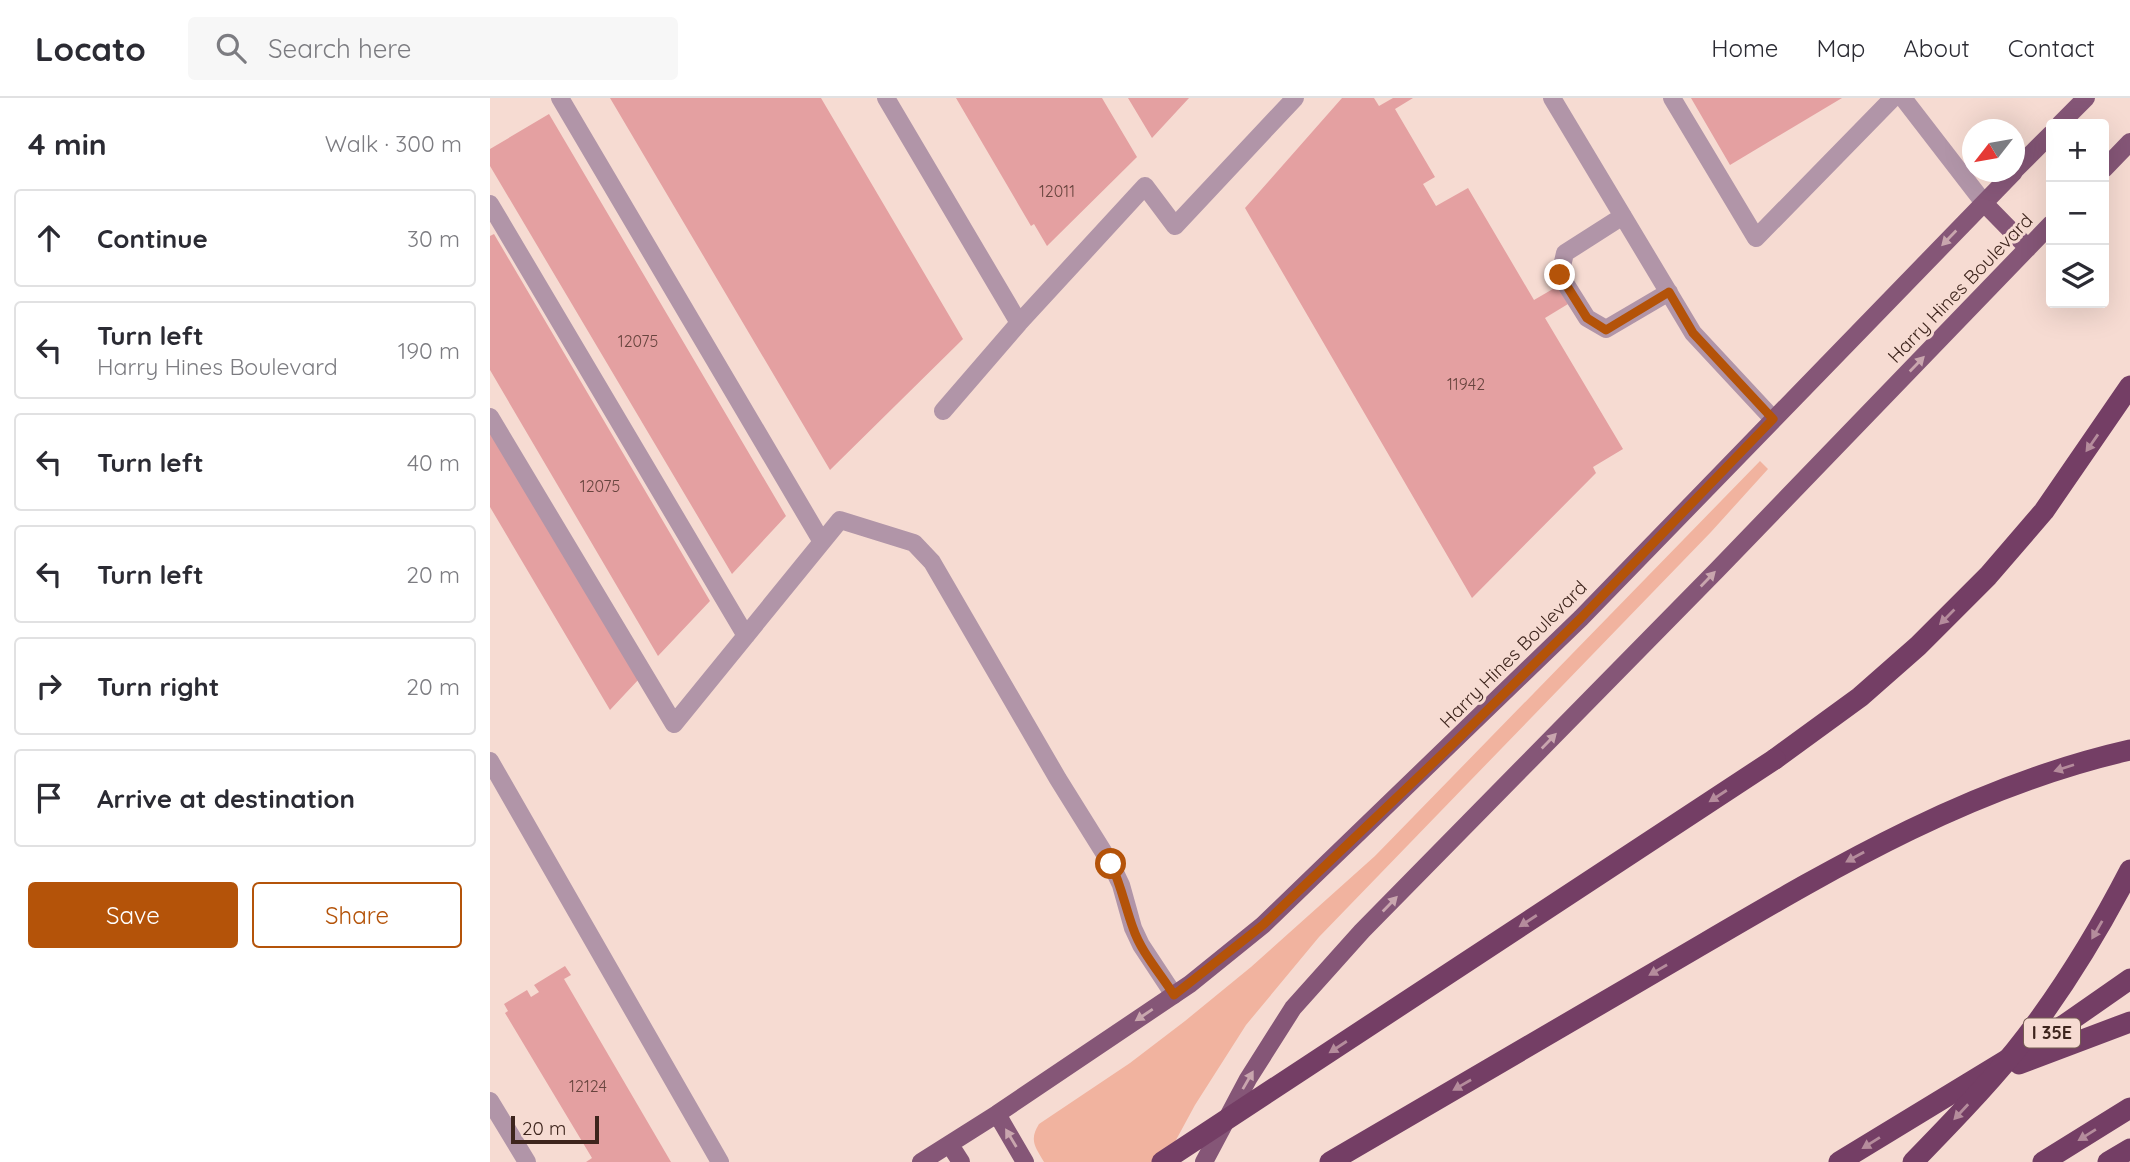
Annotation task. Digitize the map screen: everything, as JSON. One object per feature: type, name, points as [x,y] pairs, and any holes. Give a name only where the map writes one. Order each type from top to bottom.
[{"type":"highway","points":[[1161,1162],[1775,759],[1860,697],[1918,646],[1988,576],[2028,530],[2130,386]]},
{"type":"highway","points":[[1330,1162],[1761,910],[1910,828],[2009,786],[2130,750]]},
{"type":"highway","points":[[1913,1162],[1967,1106],[2015,1050],[2090,943],[2130,870]]},
{"type":"highway","name":"I 35E","points":[[1839,1162],[2064,1025],[2130,979]]},
{"type":"highway","points":[[1971,1081],[2130,1022]]},
{"type":"highway","points":[[2043,1162],[2130,1108]]},
{"type":"highway","points":[[2108,1162],[2130,1149]]},
{"type":"main road","points":[[2065,119],[2086,98]]},
{"type":"main road","name":"Harry Hines Boulevard","points":[[2025,160],[2046,139]]},
{"type":"main road","points":[[2109,164],[2130,142]]},
{"type":"main road","name":"Harry Hines Boulevard","points":[[921,1162],[1174,995],[1263,925],[1581,618],[2003,182]]},
{"type":"main road","points":[[1984,202],[2028,248]]},
{"type":"main road","name":"Harry Hines Boulevard","points":[[1204,1162],[1248,1079],[1293,1008],[1362,931],[1636,653],[2046,229]]},
{"type":"main road","points":[[997,1114],[1025,1162]]},
{"type":"main road","points":[[950,1145],[961,1162]]},
{"type":"lane","points":[[560,98],[822,542]]},
{"type":"lane","points":[[886,98],[1019,323]]},
{"type":"lane","points":[[943,411],[1019,323],[1145,186],[1175,226],[1295,98]]},
{"type":"lane","points":[[1552,98],[1693,333],[1773,419]]},
{"type":"lane","points":[[1672,98],[1756,238],[1893,98]]},
{"type":"lane","points":[[1903,98],[1984,202]]},
{"type":"lane","points":[[490,204],[746,636]]},
{"type":"lane","points":[[1623,216],[1565,253],[1560,275],[1587,318],[1606,330],[1669,292]]},
{"type":"lane","points":[[490,417],[674,723],[840,520],[914,543],[932,562],[1058,779],[1111,864],[1121,885],[1133,929],[1174,995]]},
{"type":"lane","points":[[490,761],[720,1162]]},
{"type":"lane","points":[[490,1101],[527,1162]]},
{"type":"shaded area","points":[[1760,461],[1768,469],[1711,532],[1319,937],[1246,1025],[1195,1105],[1176,1140],[1169,1162],[1044,1162],[1034,1143],[1039,1124],[1130,1063],[1185,1021],[1251,967],[1375,856]]},
{"type":"building","points":[[610,98],[821,98],[963,339],[830,470]]},
{"type":"building","points":[[956,98],[1102,98],[1137,157],[1047,246],[1034,224],[1031,226]]},
{"type":"building","points":[[1128,98],[1189,98],[1152,138]]},
{"type":"building","points":[[1342,98],[1374,98],[1379,106],[1393,98],[1413,98],[1395,109],[1435,177],[1423,184],[1436,206],[1468,188],[1534,300],[1558,286],[1568,304],[1545,318],[1623,449],[1593,467],[1596,473],[1472,598],[1245,208]]},
{"type":"building","points":[[1691,98],[1842,98],[1730,165]]},
{"type":"building","points":[[549,114],[786,516],[732,574],[490,166],[490,149]]},
{"type":"building","points":[[494,234],[710,601],[658,656],[490,370],[490,236]]},
{"type":"building","points":[[490,426],[639,679],[610,710],[490,507]]},
{"type":"building","points":[[565,966],[571,975],[564,979],[671,1162],[586,1162],[592,1158],[505,1013],[508,1011],[504,1004],[527,990],[531,997],[539,992],[534,985]]},
{"type":"route","points":[[1111,864],[1121,885],[1133,929],[1174,995],[1263,925],[1456,741],[1581,618],[1773,419],[1693,333],[1669,292],[1606,330],[1587,318],[1560,275]]}]
